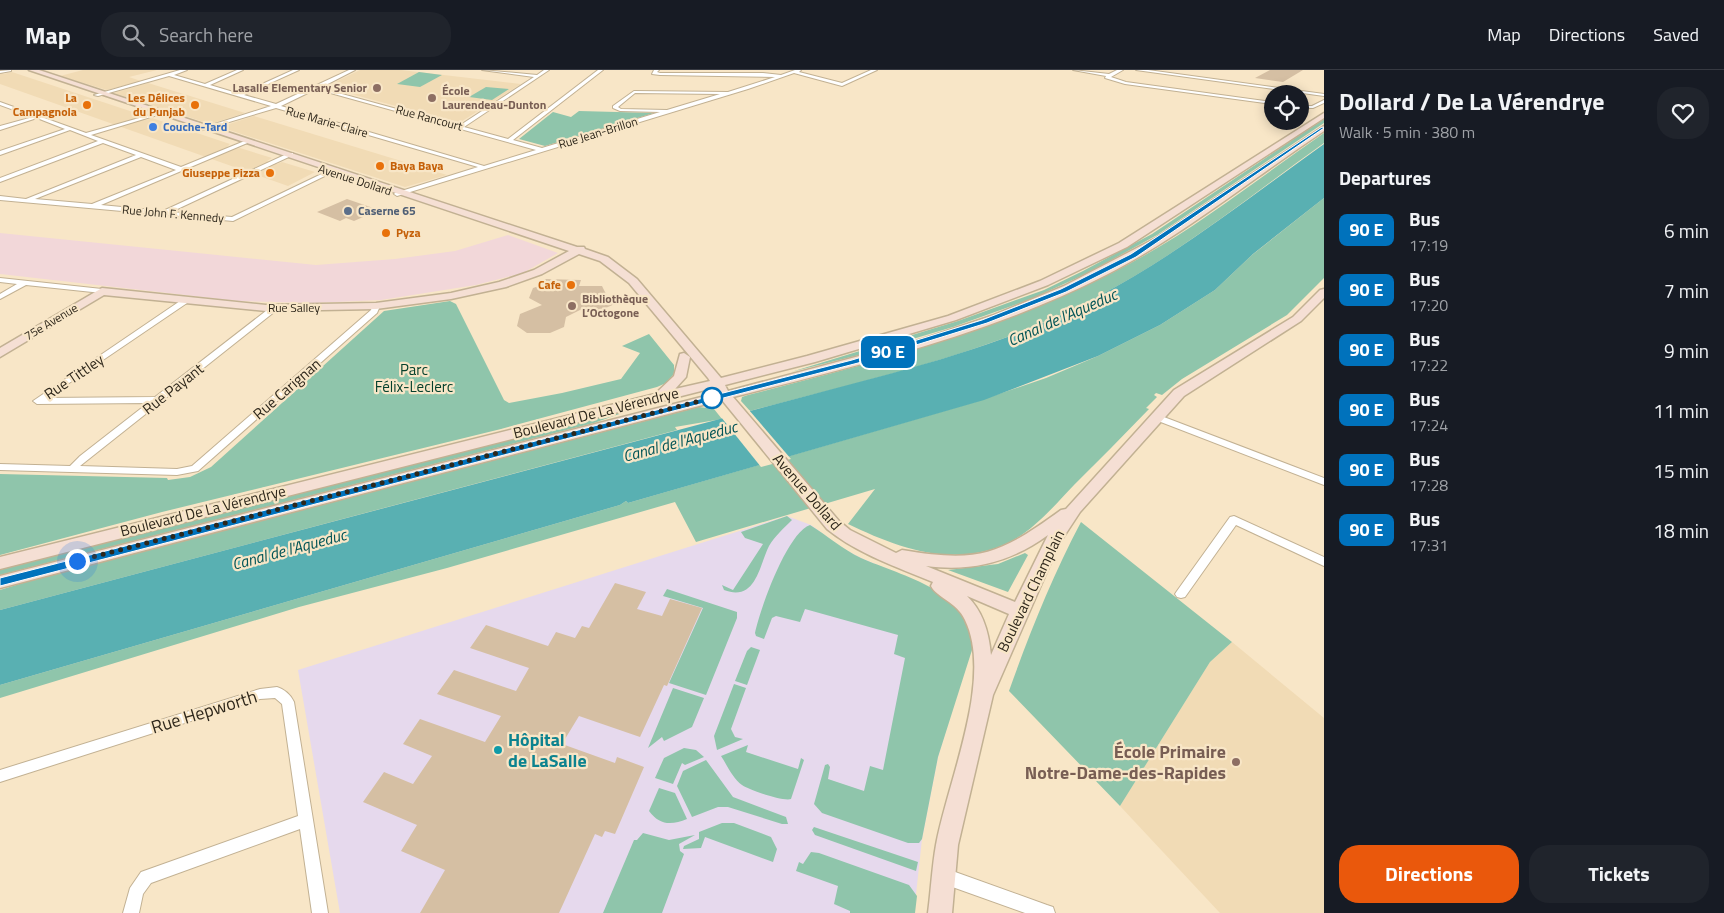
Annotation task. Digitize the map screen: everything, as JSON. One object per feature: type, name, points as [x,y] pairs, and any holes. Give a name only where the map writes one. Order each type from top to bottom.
[{"type":"main road","name":"Avenue Dollard","points":[[21,70],[100,94],[604,259],[626,274],[716,387],[833,525],[859,544],[1019,611]]},
{"type":"main road","name":"Avenue Dollard","points":[[32,70],[100,94]]},
{"type":"main road","name":"Boulevard De La Vérendrye","points":[[0,582],[716,387],[897,335],[978,309],[1100,258],[1140,236],[1324,115]]},
{"type":"main road","name":"Boulevard De La Vérendrye","points":[[0,563],[659,397],[716,387],[910,346],[984,321],[1063,290],[1153,244],[1324,128]]},
{"type":"main road","name":"Avenue Dollard","points":[[577,251],[613,273],[684,356],[716,387]]},
{"type":"main road","name":"Rue Salley","points":[[102,292],[274,309],[376,306],[447,297],[494,287],[538,272],[577,251]]},
{"type":"main road","name":"75e Avenue","points":[[0,353],[102,292]]},
{"type":"main road","name":"Boulevard Champlain","points":[[940,913],[947,845],[983,695],[1019,611],[1052,542],[1074,509],[1156,417],[1187,386],[1297,319],[1324,292]]},
{"type":"main road","points":[[659,397],[680,377],[684,356]]},
{"type":"main road","points":[[875,551],[960,562],[993,557],[1020,547],[1074,509]]},
{"type":"main road","points":[[875,551],[894,566],[946,589],[965,604],[979,631],[983,695]]},
{"type":"street","points":[[0,72],[9,70]]},
{"type":"street","points":[[100,94],[185,70]]},
{"type":"street","points":[[204,86],[241,70]]},
{"type":"street","points":[[239,96],[297,70]]},
{"type":"street","points":[[205,129],[276,106],[353,70]]},
{"type":"street","points":[[484,70],[538,76]]},
{"type":"street","points":[[461,127],[547,70]]},
{"type":"street","points":[[510,140],[602,70]]},
{"type":"street","points":[[656,70],[654,73],[660,74],[763,74],[781,77]]},
{"type":"street","points":[[797,71],[842,84],[875,70]]},
{"type":"street","points":[[1075,70],[1110,75],[1121,70]]},
{"type":"street","points":[[1138,70],[1324,94]]},
{"type":"street","name":"Rue Jean-Brillon","points":[[401,193],[729,94],[797,71]]},
{"type":"street","name":"Rue Marie-Claire","points":[[170,75],[485,168]]},
{"type":"street","points":[[1110,75],[1108,78],[1122,82],[1264,102]]},
{"type":"street","name":"Rue Rancourt","points":[[316,88],[542,150]]},
{"type":"street","points":[[668,112],[620,110],[615,107],[634,92],[716,91],[729,94]]},
{"type":"street","points":[[1309,107],[1314,107],[1324,101]]},
{"type":"street","points":[[0,103],[180,170]]},
{"type":"street","points":[[0,108],[7,106]]},
{"type":"street","points":[[85,135],[158,113]]},
{"type":"street","points":[[0,128],[37,117]]},
{"type":"street","points":[[0,153],[69,129]]},
{"type":"street","points":[[0,180],[103,142]]},
{"type":"street","points":[[92,207],[246,142]]},
{"type":"street","points":[[27,201],[141,156]]},
{"type":"street","points":[[162,214],[288,156]]},
{"type":"street","name":"Rue John F. Kennedy","points":[[0,198],[233,219],[332,170]]},
{"type":"street","name":"Rue Salley","points":[[0,280],[102,292]]},
{"type":"street","points":[[0,297],[24,283]]},
{"type":"street","name":"Rue Tittley","points":[[159,400],[37,401],[186,301]]},
{"type":"street","name":"Rue Carignan","points":[[72,469],[180,472],[195,469],[374,312],[376,306]]},
{"type":"street","name":"Rue Payant","points":[[72,469],[83,458],[274,309]]},
{"type":"street","points":[[1156,417],[1324,482]]},
{"type":"street","points":[[0,467],[72,469]]},
{"type":"street","points":[[1181,594],[1234,520],[1324,562]]},
{"type":"street","name":"Rue Hepworth","points":[[0,776],[260,694],[277,692],[288,702],[320,913]]},
{"type":"street","points":[[131,913],[134,894],[138,885],[146,877],[306,820]]},
{"type":"street","points":[[944,876],[1047,913]]},
{"type":"shaded area","points":[[83,70],[157,70],[129,77],[141,81],[107,90],[60,76]]},
{"type":"shaded area","name":"École Laurendeau-Dunton","points":[[360,70],[401,70],[521,84],[459,123],[325,87]]},
{"type":"shaded area","points":[[0,72],[4,74],[12,72],[142,115],[137,117],[146,120],[152,118],[230,144],[227,147],[240,148],[272,158],[267,161],[277,164],[282,162],[315,172],[288,186],[0,84]]},
{"type":"shaded area","points":[[148,83],[245,113],[210,124],[114,93]]},
{"type":"shaded area","points":[[254,116],[447,175],[405,187],[220,127]]},
{"type":"shaded area","points":[[0,233],[316,265],[395,259],[455,251],[508,235],[558,253],[523,273],[476,285],[381,300],[313,303],[238,301],[0,274]]},
{"type":"shaded area","points":[[787,516],[811,525],[842,548],[861,558],[925,585],[957,694],[938,757],[922,839],[914,913],[340,913],[298,670]]},
{"type":"shaded area","name":"École Primaire Notre-Dame-des-Rapides","points":[[1232,642],[1324,718],[1324,913],[1220,913],[1120,806],[1210,662]]},
{"type":"green space","points":[[419,72],[442,75],[420,87],[397,84]]},
{"type":"green space","points":[[486,87],[509,89],[492,100],[469,97]]},
{"type":"green space","points":[[579,111],[654,113],[545,146],[519,139],[553,112],[571,117]]},
{"type":"green space","points":[[1324,119],[1324,123],[1157,235],[1088,273],[1031,299],[953,327],[859,355],[791,372],[958,321],[1044,290],[1152,234]]},
{"type":"green space","points":[[1324,133],[1324,143],[1155,264],[1095,298],[1054,318],[1012,335],[926,364],[838,388],[750,411],[741,401],[742,397],[748,395],[846,370],[943,341],[1038,307],[1084,287],[1155,250],[1180,234]]},
{"type":"green space","points":[[1324,198],[1324,278],[1287,315],[1182,379],[1162,395],[1156,393],[1154,395],[1157,397],[1146,408],[1149,409],[1049,511],[1022,535],[1001,546],[961,555],[923,552],[885,540],[848,524],[875,489],[696,542],[675,502],[447,568],[299,607],[0,698],[0,685],[620,505],[626,501],[628,503],[975,402],[1046,378],[1098,356],[1160,325],[1215,290],[1252,255]]},
{"type":"green space","name":"Parc Félix-Leclerc","points":[[450,301],[456,304],[504,400],[509,403],[621,379],[640,353],[622,346],[649,334],[674,365],[674,374],[666,383],[657,387],[501,429],[162,512],[0,555],[0,474],[167,478],[168,480],[190,477],[211,467],[384,311]]},
{"type":"green space","points":[[639,407],[594,423],[0,575],[0,570],[58,554]]},
{"type":"green space","points":[[699,407],[714,409],[722,419],[675,427],[677,430],[0,610],[0,590],[29,581]]},
{"type":"green space","points":[[787,516],[792,520],[769,546],[759,572],[750,587],[743,591],[735,592],[724,590],[722,585],[733,590],[763,544],[745,538],[741,532]]},
{"type":"green space","points":[[1081,522],[1232,642],[1210,662],[1120,806],[1009,691],[1042,605],[1060,563]]},
{"type":"green space","points":[[810,525],[841,547],[861,558],[934,589],[950,600],[962,614],[970,630],[972,650],[938,757],[922,839],[919,843],[908,843],[822,813],[814,804],[825,765],[828,764],[830,767],[828,779],[864,791],[870,766],[883,770],[905,658],[894,654],[898,635],[805,609],[800,622],[776,616],[772,618],[764,639],[756,636],[755,633],[762,607],[784,556],[801,531]]},
{"type":"green space","points":[[1025,553],[1028,555],[1008,592],[948,570],[998,564]]},
{"type":"green space","points":[[667,589],[737,612],[737,618],[706,695],[669,683],[703,608],[663,596]]},
{"type":"green space","points":[[751,647],[760,650],[747,685],[735,681],[747,651]]},
{"type":"green space","points":[[734,684],[746,688],[731,729],[735,737],[743,739],[717,750],[714,736]]},
{"type":"green space","points":[[673,688],[704,698],[692,727],[664,741],[662,737],[648,748]]},
{"type":"green space","points":[[748,745],[746,752],[798,769],[801,758],[804,760],[791,799],[781,799],[746,787],[730,772],[721,756]]},
{"type":"green space","points":[[684,748],[696,750],[704,757],[685,765],[682,763],[673,784],[655,778],[664,758]]},
{"type":"green space","points":[[706,760],[733,797],[786,817],[788,824],[782,824],[728,807],[718,807],[692,817],[677,786],[683,771]]},
{"type":"green space","points":[[659,788],[675,793],[687,819],[666,823],[653,816],[649,811]]},
{"type":"green space","points":[[722,823],[734,823],[771,837],[777,849],[773,862],[705,837],[701,848],[683,849],[684,846],[699,839],[699,832]]},
{"type":"green space","points":[[814,827],[918,862],[916,871],[815,835],[812,830]]},
{"type":"green space","points":[[643,833],[669,840],[695,835],[679,844],[680,851],[684,854],[662,913],[603,913],[634,840],[637,840]]},
{"type":"green space","points":[[811,852],[819,853],[909,885],[917,896],[915,913],[850,913],[850,911],[834,904],[838,886],[796,871],[799,862],[803,864]]},
{"type":"water","name":"Canal de l'Aqueduc","points":[[1324,144],[1324,198],[1253,254],[1215,290],[1160,325],[1098,356],[984,400],[628,503],[626,501],[620,505],[0,685],[0,610],[893,373],[1022,332],[1095,298],[1155,264]]},
{"type":"pier","points":[[749,410],[791,459],[761,467],[721,417]]},
{"type":"building","points":[[1270,70],[1303,70],[1283,82],[1255,78]]},
{"type":"building","name":"Caserne 65","points":[[347,199],[379,210],[354,221],[346,218],[340,221],[317,212]]},
{"type":"building","name":"Bibliothèque L’Octogone","points":[[544,279],[581,280],[579,286],[602,286],[608,298],[617,303],[592,314],[580,310],[566,317],[564,327],[550,333],[527,333],[517,326],[520,314],[542,305],[529,298],[533,288],[542,285]]},
{"type":"building","name":"Hôpital de LaSalle","points":[[615,583],[646,592],[637,609],[662,616],[670,599],[702,608],[667,686],[664,685],[640,737],[579,716],[562,744],[615,763],[617,757],[644,767],[615,834],[605,831],[602,837],[595,834],[559,913],[420,913],[445,870],[401,851],[417,825],[363,802],[384,772],[413,784],[432,756],[403,744],[420,719],[485,742],[501,716],[437,694],[454,670],[516,691],[529,668],[470,648],[486,625],[548,646],[556,632],[575,638],[582,626],[589,628]]},
{"type":"bus line","points":[[0,582],[90,557],[855,362],[984,321],[1063,290],[1133,256],[1324,128]]},
{"type":"place","name":"Lasalle Elementary Senior","points":[[377,88]]},
{"type":"place","name":"École Laurendeau-Dunton","points":[[432,98]]},
{"type":"place","name":"La Campagnola","points":[[87,105]]},
{"type":"place","name":"Les Délices du Punjab","points":[[195,105]]},
{"type":"place","name":"Couche-Tard","points":[[153,127]]},
{"type":"place","name":"Baya Baya","points":[[380,166]]},
{"type":"place","name":"Giuseppe Pizza","points":[[270,173]]},
{"type":"place","name":"Caserne 65","points":[[348,211]]},
{"type":"place","name":"Pyza","points":[[386,233]]},
{"type":"place","name":"Cafe","points":[[571,285]]},
{"type":"place","name":"Bibliothèque L’Octogone","points":[[572,306]]},
{"type":"place","name":"Hôpital de LaSalle","points":[[498,750]]},
{"type":"place","name":"École Primaire Notre-Dame-des-Rapides","points":[[1236,762]]},
{"type":"route","points":[[77,561],[712,398]]}]
